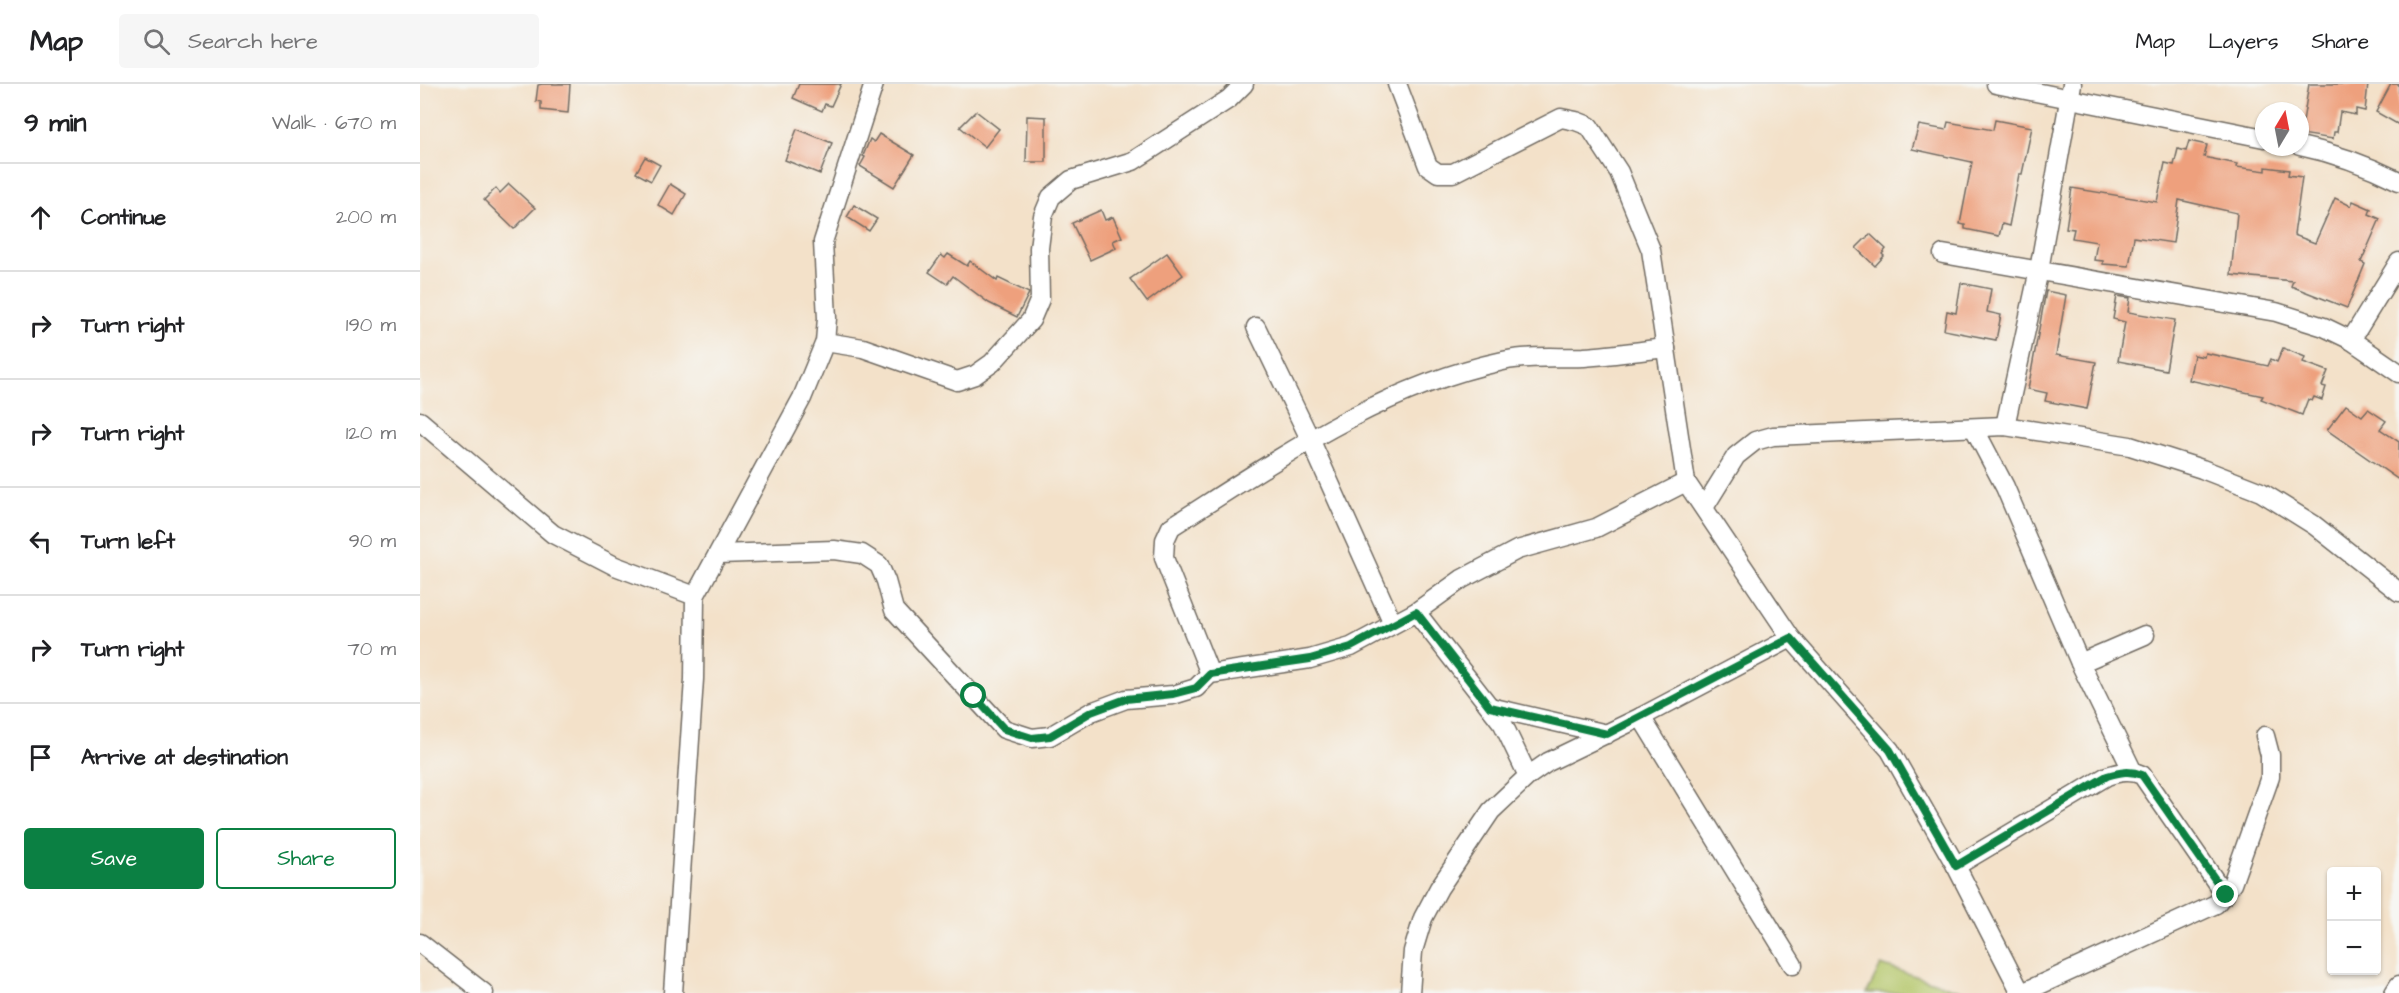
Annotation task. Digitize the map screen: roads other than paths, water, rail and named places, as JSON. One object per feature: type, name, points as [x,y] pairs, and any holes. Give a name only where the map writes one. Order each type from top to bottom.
[{"type":"street","points":[[673,993],[694,679],[695,596],[802,398],[825,342],[827,318],[823,243],[874,84]]},
{"type":"street","points":[[825,342],[863,348],[957,381],[975,375],[992,363],[1031,320],[1040,299],[1038,248],[1043,216],[1051,197],[1071,180],[1133,161],[1229,99],[1244,84]]},
{"type":"street","points":[[1397,84],[1428,166],[1438,173],[1453,173],[1561,118],[1589,126],[1618,172],[1651,250],[1686,482],[1705,506],[1791,638],[1890,750],[1956,866],[2021,993],[2216,904],[2226,895],[2270,777],[2270,755],[2265,736]]},
{"type":"street","points":[[1996,84],[2071,91],[2255,136]]},
{"type":"street","points":[[2005,426],[2038,270],[2071,91]]},
{"type":"street","points":[[2309,148],[2322,150],[2374,169],[2399,181]]},
{"type":"street","points":[[1942,254],[2276,312],[2324,327],[2351,340],[2399,373]]},
{"type":"street","points":[[2351,340],[2399,262]]},
{"type":"street","points":[[1256,327],[1310,439],[1393,624]]},
{"type":"street","points":[[1210,674],[1164,558],[1165,540],[1171,527],[1310,439],[1389,400],[1452,375],[1505,360],[1587,357],[1666,348]]},
{"type":"street","points":[[420,421],[553,534],[615,566],[695,596]]},
{"type":"street","points":[[1705,506],[1736,456],[1755,441],[1773,436],[2005,426],[2130,446],[2202,469],[2261,492],[2314,525],[2399,592]]},
{"type":"street","points":[[1974,428],[2006,487],[2080,663],[2133,772]]},
{"type":"street","points":[[719,554],[834,550],[862,554],[879,565],[894,610],[1004,729],[1032,738],[1050,736],[1091,712],[1126,699],[1173,694],[1196,688],[1210,674],[1310,659],[1351,647],[1416,612],[1462,579],[1517,550],[1596,528],[1686,482]]},
{"type":"street","points":[[1416,612],[1503,724],[1528,776]]},
{"type":"street","points":[[2080,663],[2145,635]]},
{"type":"street","points":[[1410,993],[1413,951],[1423,918],[1439,888],[1491,811],[1528,776],[1548,762],[1641,717],[1791,638]]},
{"type":"street","points":[[1490,707],[1607,734]]},
{"type":"street","points":[[1641,717],[1793,965]]},
{"type":"street","points":[[1956,866],[2107,776],[2120,772],[2133,772],[2142,775],[2226,895]]},
{"type":"street","points":[[420,943],[484,993]]},
{"type":"street","points":[[2394,993],[2399,985]]}]
